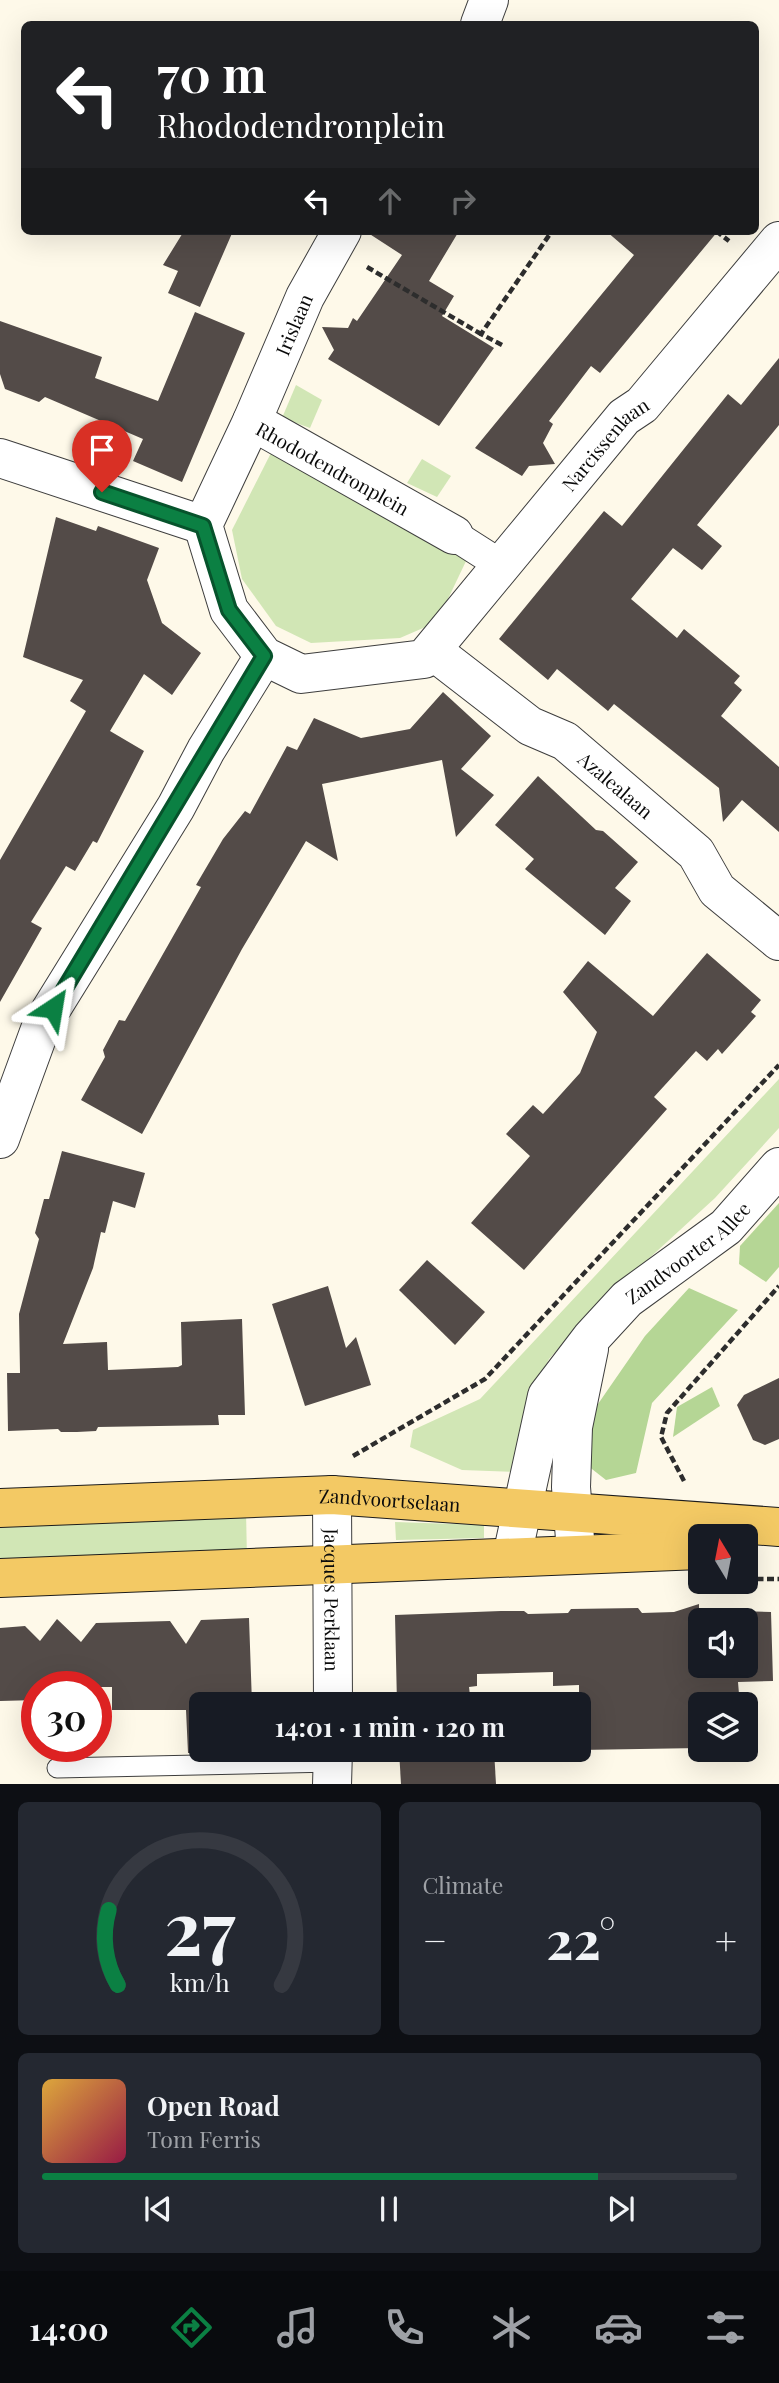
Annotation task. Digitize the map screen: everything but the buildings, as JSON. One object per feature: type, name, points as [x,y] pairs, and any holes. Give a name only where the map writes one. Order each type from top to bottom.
[{"type":"main road","name":"Zandvoortselaan","points":[[0,1508],[337,1479],[522,1508],[572,1510],[688,1532]]},
{"type":"main road","name":"Zandvoortselaan","points":[[758,1529],[779,1527]]},
{"type":"main road","name":"Zandvoortselaan","points":[[0,1578],[512,1556],[576,1552],[688,1535]]},
{"type":"main road","points":[[758,1543],[779,1540]]},
{"type":"street","points":[[481,21],[489,0]]},
{"type":"street","name":"Irislaan","points":[[252,421],[305,297],[338,239]]},
{"type":"street","name":"Narcissenlaan","points":[[433,651],[624,417],[642,405],[779,241]]},
{"type":"street","name":"Rhododendronplein","points":[[203,526],[252,421],[501,565]]},
{"type":"street","points":[[0,458],[203,526],[229,610],[264,656],[301,674],[424,659],[433,651]]},
{"type":"street","name":"Azalealaan","points":[[433,651],[530,726],[565,741],[696,853],[718,890],[779,941]]},
{"type":"street","points":[[0,1139],[42,1024],[176,807],[206,750],[264,656]]},
{"type":"street","name":"Zandvoorter Allee","points":[[512,1556],[547,1396],[592,1337],[627,1299],[726,1227],[779,1167]]},
{"type":"street","points":[[576,1552],[572,1510],[573,1427],[592,1337]]},
{"type":"street","name":"Jacques Perklaan","points":[[333,1692],[332,1565],[337,1479]]},
{"type":"lane","points":[[57,1768],[332,1765]]},
{"type":"path","points":[[481,334],[549,235]]},
{"type":"path","points":[[338,239],[481,334],[502,345]]},
{"type":"path","points":[[337,1479],[382,1436],[412,1424],[485,1379],[779,1065]]},
{"type":"path","points":[[697,1524],[695,1497],[661,1437],[667,1413],[779,1286]]},
{"type":"path","points":[[758,1579],[779,1578]]},
{"type":"green space","points":[[296,385],[322,400],[310,428],[282,418]]},
{"type":"green space","points":[[276,443],[467,559],[437,622],[400,638],[311,643],[276,626],[242,579],[232,530]]},
{"type":"green space","points":[[422,459],[451,476],[437,497],[407,483]]},
{"type":"green space","points":[[779,1079],[779,1128],[715,1198],[597,1306],[549,1359],[531,1395],[515,1472],[462,1470],[410,1447],[413,1430],[480,1399]]},
{"type":"green space","points":[[779,1203],[779,1267],[766,1282],[739,1264],[740,1246]]},
{"type":"green space","points":[[689,1288],[738,1310],[652,1403],[636,1473],[606,1480],[583,1462],[589,1417],[645,1336]]},
{"type":"green space","points":[[712,1387],[720,1406],[673,1437],[677,1407]]},
{"type":"green space","points":[[246,1511],[247,1558],[0,1567],[0,1515]]},
{"type":"green space","points":[[395,1522],[484,1525],[484,1538],[396,1540]]},
{"type":"route","points":[[53,1008],[176,807],[206,750],[264,656],[229,610],[203,526],[102,492]]}]
